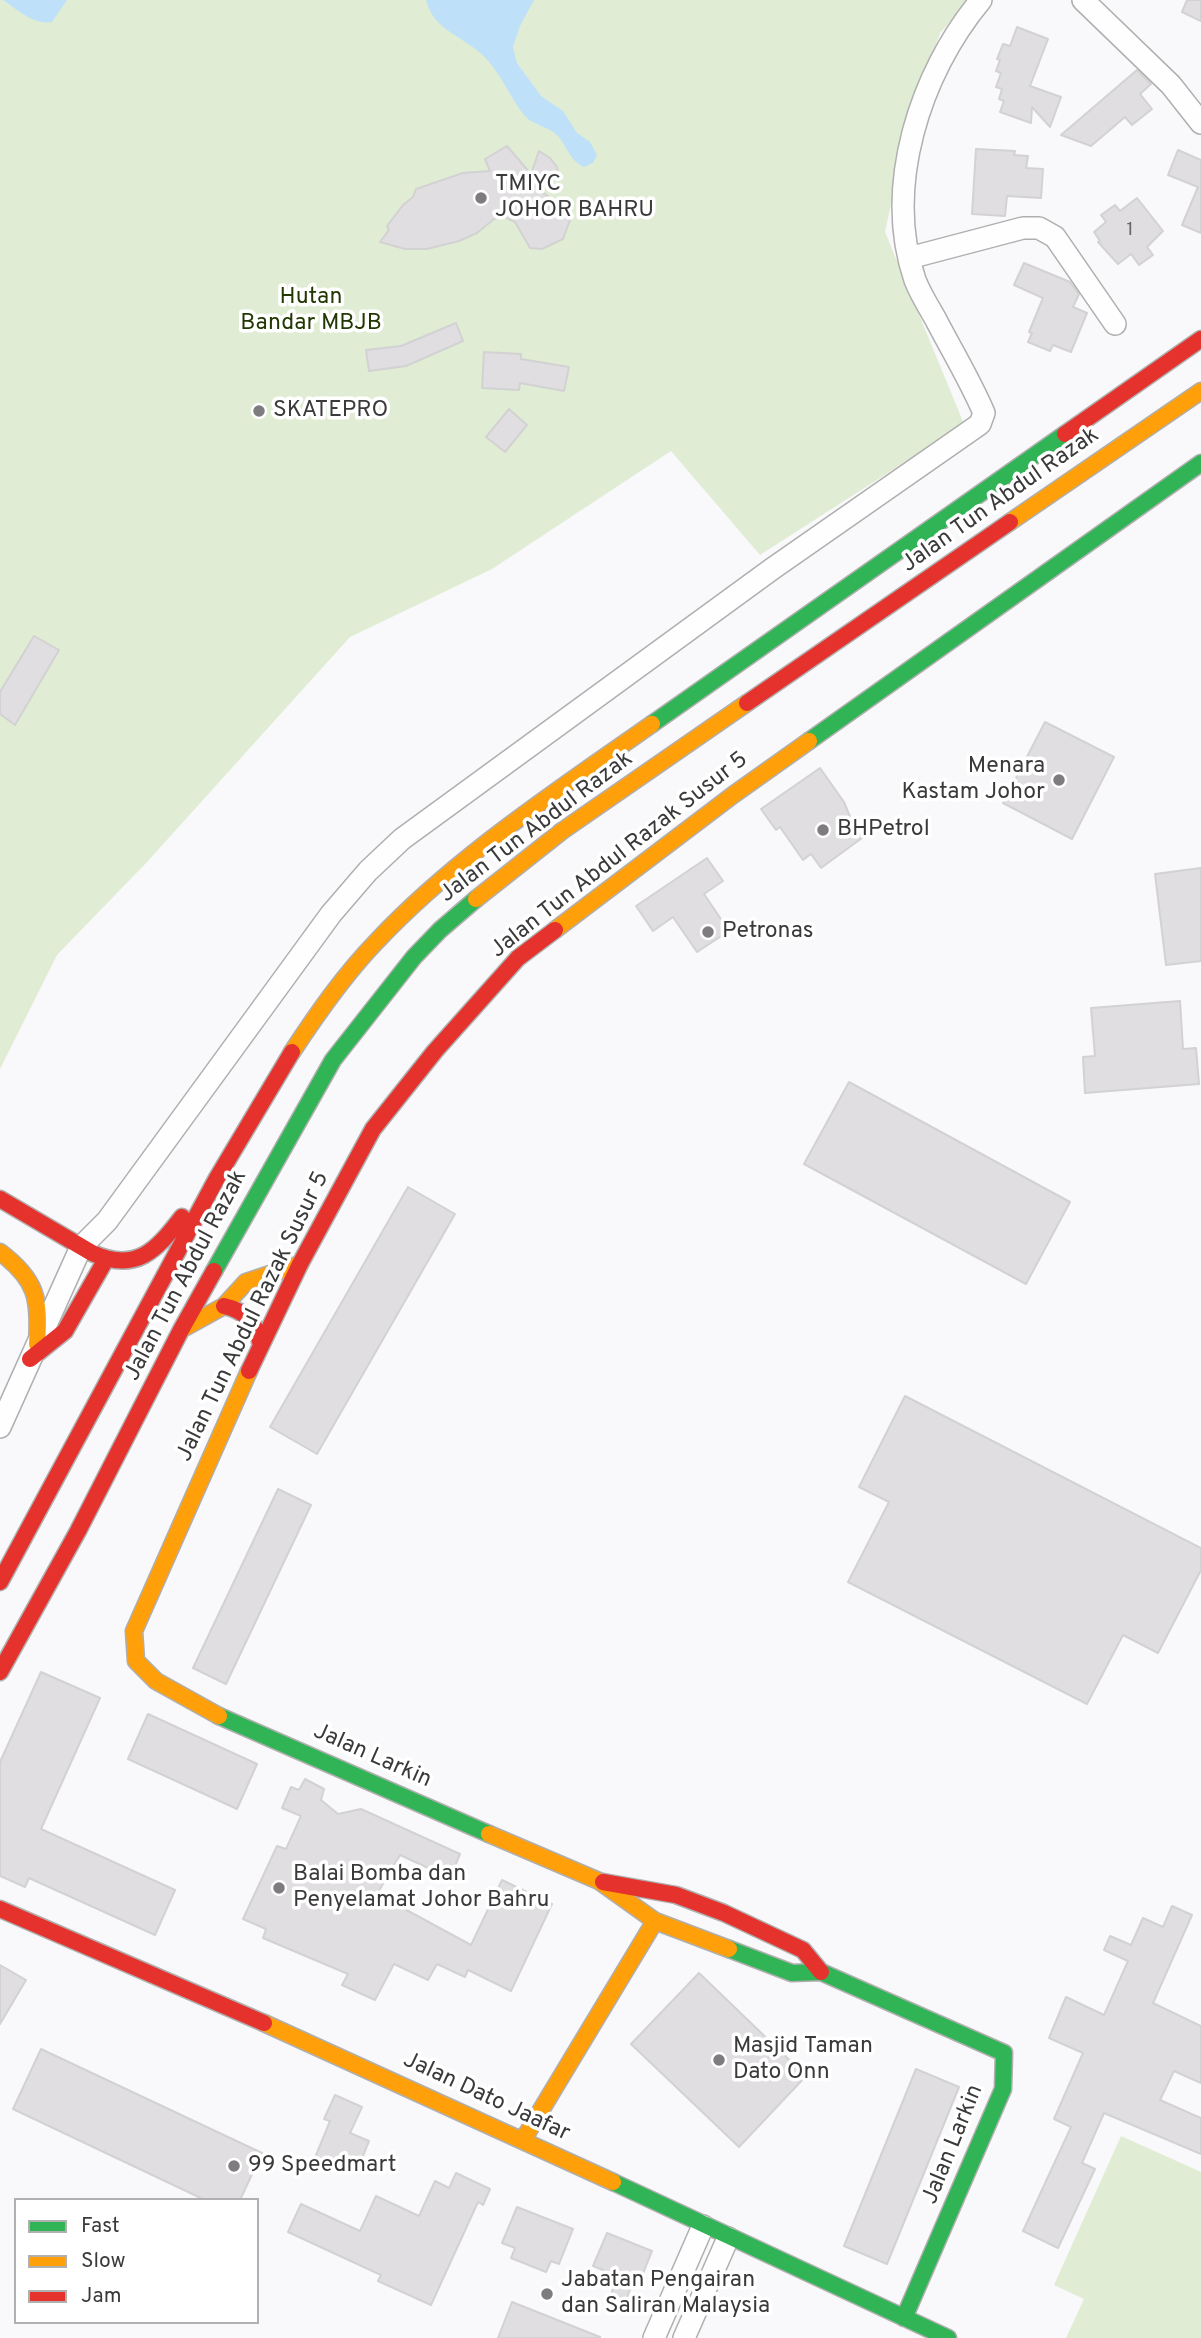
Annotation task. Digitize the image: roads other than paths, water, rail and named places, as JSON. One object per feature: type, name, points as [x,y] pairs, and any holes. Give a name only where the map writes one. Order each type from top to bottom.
[{"type":"main road","name":"Jalan Tun Abdul Razak","points":[[0,1582],[54,1487],[230,1155],[290,1057],[342,982],[397,922],[435,887],[537,805],[1201,339]]},
{"type":"main road","name":"Jalan Tun Abdul Razak","points":[[0,1672],[78,1531],[181,1330],[333,1060],[414,957],[440,930],[510,870],[562,831],[1201,391]]},
{"type":"main road","name":"Jalan Tun Abdul Razak Susur 5","points":[[136,1661],[134,1630],[219,1435],[300,1264],[373,1129],[450,1033],[518,958],[733,795],[1197,473]]},
{"type":"main road","points":[[0,1199],[93,1254],[127,1263],[149,1253],[163,1242],[230,1155]]},
{"type":"main road","points":[[0,1252],[29,1279],[38,1299],[40,1309],[33,1352]]},
{"type":"main road","points":[[181,1330],[224,1306],[246,1282],[300,1264]]},
{"type":"main road","points":[[224,1306],[244,1312],[252,1319],[259,1330],[261,1345]]},
{"type":"main road","name":"Jalan Larkin","points":[[136,1661],[156,1681],[230,1722],[599,1881],[655,1921],[792,1973],[821,1972],[1004,2053],[1003,2089],[904,2318]]},
{"type":"main road","name":"Jalan Larkin","points":[[599,1881],[676,1895],[736,1919],[803,1950],[821,1972]]},
{"type":"main road","name":"Jalan Dato Jaafar","points":[[0,1909],[332,2052],[948,2338]]},
{"type":"main road","points":[[523,2140],[655,1921],[736,1919]]},
{"type":"street","points":[[0,1427],[33,1352],[55,1329],[107,1221],[331,914],[368,871],[402,839],[772,569],[980,425],[984,413],[916,283],[905,241],[909,154],[925,91],[953,37],[981,0]]},
{"type":"street","points":[[1083,0],[1171,85],[1201,123]]},
{"type":"street","points":[[909,258],[1023,228],[1039,228],[1055,237],[1115,324]]},
{"type":"street","points":[[654,2338],[703,2226]]},
{"type":"street","points":[[684,2338],[728,2238]]},
{"type":"water","points":[[3,0],[67,0],[52,22],[45,22],[26,16]]},
{"type":"water","points":[[426,0],[534,0],[520,26],[513,47],[517,63],[541,96],[563,111],[577,133],[590,142],[597,155],[593,163],[584,167],[579,164],[557,135],[528,119],[498,73],[478,51],[440,24],[429,10]]},
{"type":"place","name":"TMIYC JOHOR BAHRU","points":[[481,198]]},
{"type":"place","name":"SKATEPRO","points":[[259,411]]},
{"type":"place","name":"Menara Kastam Johor","points":[[1059,780]]},
{"type":"place","name":"BHPetrol","points":[[823,830]]},
{"type":"place","name":"Petronas","points":[[708,932]]},
{"type":"place","name":"Balai Bomba dan Penyelamat Johor Bahru","points":[[279,1888]]},
{"type":"place","name":"Masjid Taman Dato Onn","points":[[719,2060]]},
{"type":"place","name":"99 Speedmart","points":[[234,2166]]},
{"type":"place","name":"Jabatan Pengairan dan Saliran Malaysia","points":[[547,2294]]},
{"type":"park label","name":"Hutan Bandar MBJB","points":[[311,311]]}]
